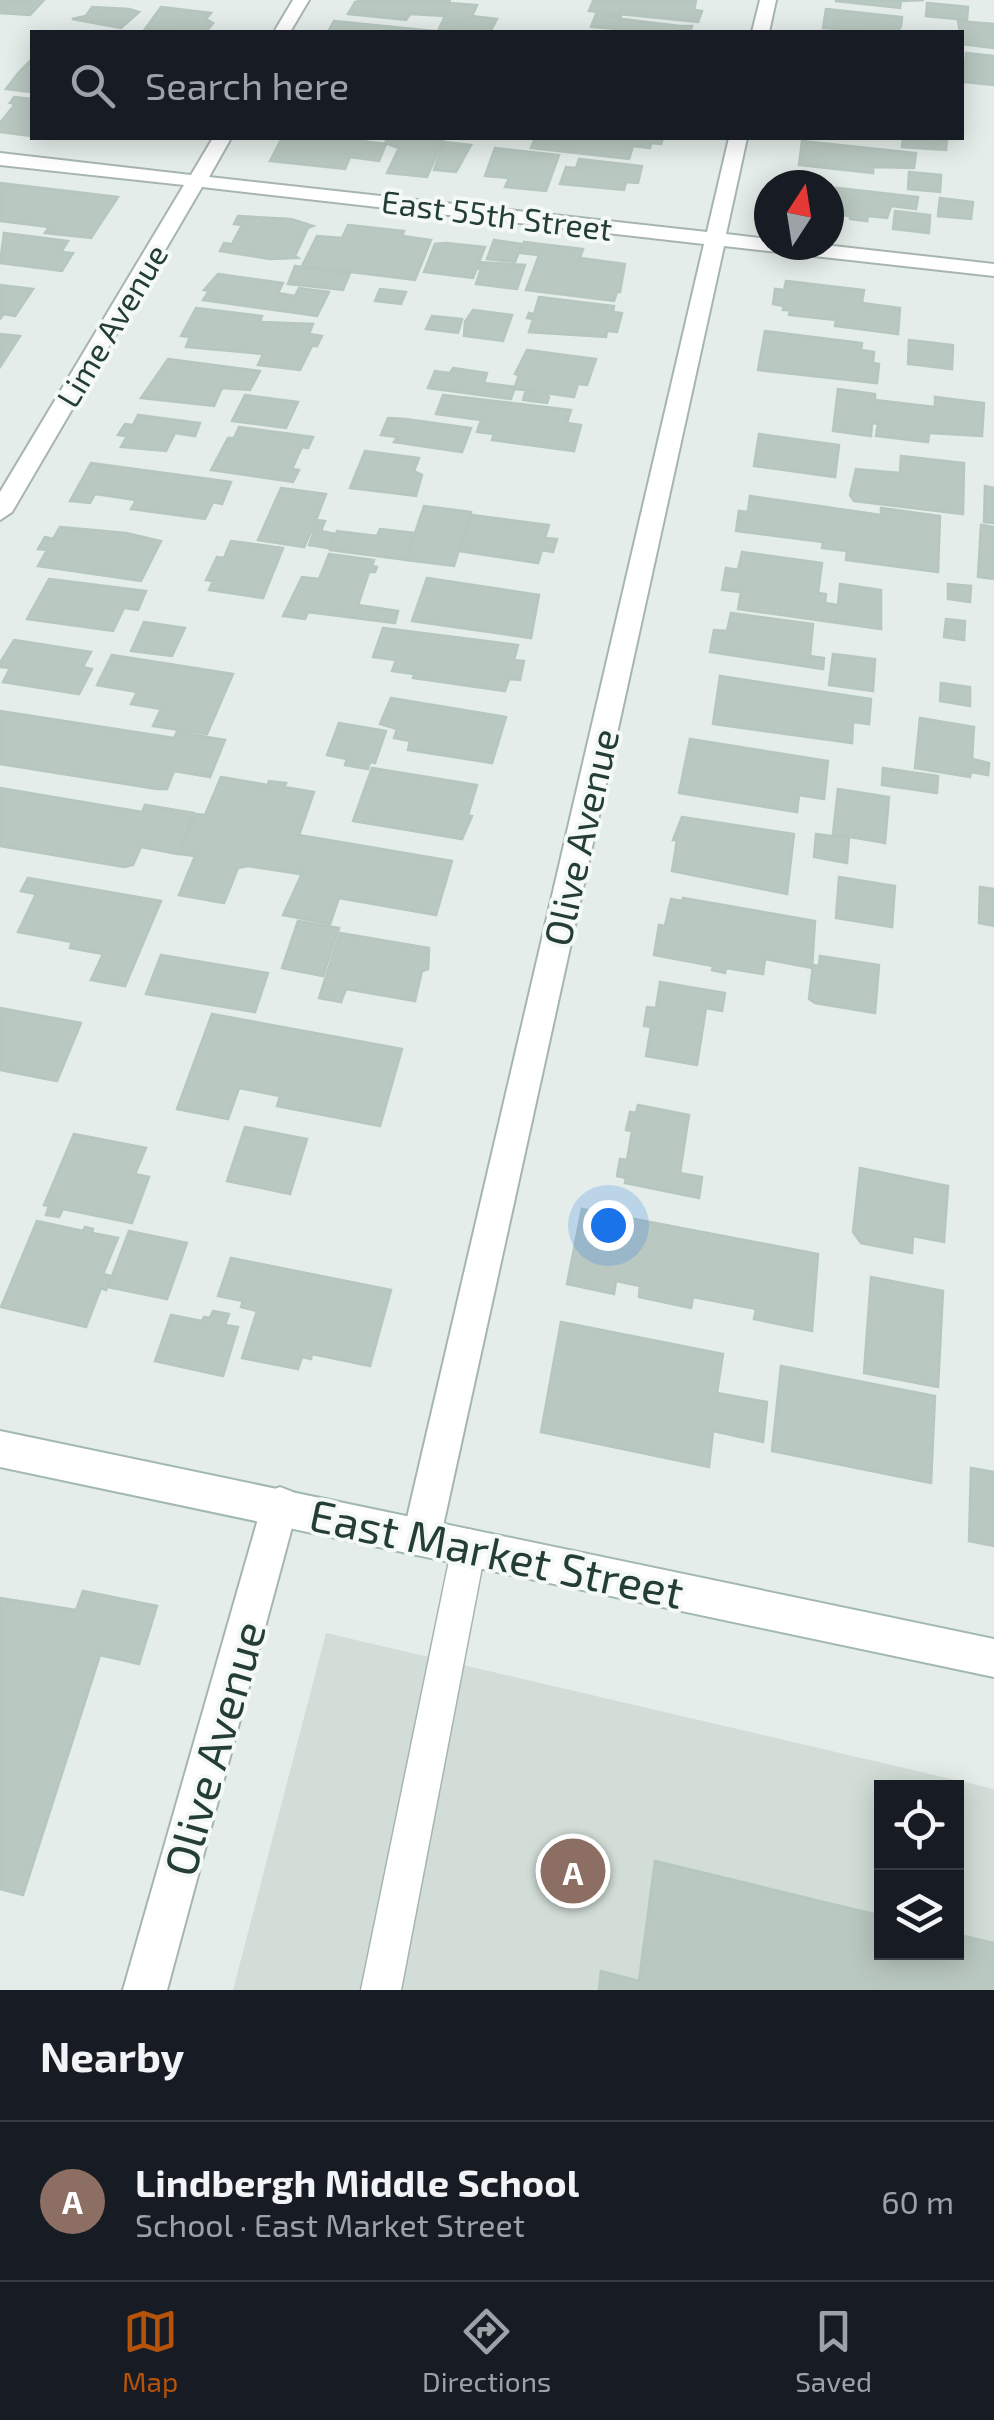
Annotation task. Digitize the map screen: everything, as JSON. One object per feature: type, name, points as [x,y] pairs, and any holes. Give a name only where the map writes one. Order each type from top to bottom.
[{"type":"street","points":[[283,30],[300,0]]},
{"type":"street","points":[[761,30],[768,0]]},
{"type":"street","name":"Lime Avenue","points":[[0,512],[221,140]]},
{"type":"street","name":"Olive Avenue","points":[[422,1536],[738,140]]},
{"type":"street","name":"East 55th Street","points":[[0,158],[994,270]]},
{"type":"street","name":"East Market Street","points":[[0,1449],[994,1658]]},
{"type":"street","name":"Olive Avenue","points":[[145,1990],[280,1505]]},
{"type":"lane","points":[[382,1990],[468,1546]]},
{"type":"shaded area","points":[[326,1633],[955,1780],[874,1780],[874,1960],[964,1960],[964,1782],[994,1789],[994,1990],[233,1990]]},
{"type":"building","points":[[0,0],[44,0],[30,15],[0,13]]},
{"type":"building","points":[[450,0],[449,3],[477,5],[472,16],[497,19],[491,30],[439,29],[445,16],[410,14],[406,20],[348,14],[355,2]]},
{"type":"building","points":[[605,0],[696,1],[694,10],[702,11],[698,22],[589,11],[593,1],[624,2]]},
{"type":"building","points":[[924,0],[901,1],[900,8],[835,1]]},
{"type":"building","points":[[927,3],[968,7],[967,20],[926,16]]},
{"type":"building","points":[[92,7],[139,12],[121,28],[72,19],[86,16]]},
{"type":"building","points":[[161,7],[211,13],[206,19],[213,23],[208,30],[145,29]]},
{"type":"building","points":[[826,9],[902,17],[899,30],[823,28]]},
{"type":"building","points":[[596,14],[621,16],[616,29],[591,27]]},
{"type":"building","points":[[622,19],[692,26],[691,30],[618,30]]},
{"type":"building","points":[[334,21],[424,30],[329,30]]},
{"type":"building","points":[[958,21],[994,24],[994,48],[964,44],[964,30],[960,30]]},
{"type":"building","points":[[966,53],[994,56],[994,85],[964,82]]},
{"type":"building","points":[[30,61],[30,92],[6,89]]},
{"type":"building","points":[[14,97],[30,99],[30,136],[0,132],[0,123],[15,104],[10,103]]},
{"type":"building","points":[[281,140],[386,144],[379,161],[350,157],[345,169],[270,161]]},
{"type":"building","points":[[534,140],[662,140],[661,144],[651,143],[650,148],[633,146],[629,159],[531,148]]},
{"type":"building","points":[[903,140],[947,140],[946,150],[902,147]]},
{"type":"building","points":[[443,141],[427,177],[387,173],[399,148],[385,143]]},
{"type":"building","points":[[802,141],[916,153],[914,168],[873,167],[873,173],[799,165]]},
{"type":"building","points":[[444,142],[471,145],[456,172],[434,170]]},
{"type":"building","points":[[495,148],[559,155],[546,191],[505,187],[509,178],[485,176]]},
{"type":"building","points":[[579,159],[642,166],[638,183],[626,182],[624,190],[560,184],[566,167],[576,168]]},
{"type":"building","points":[[909,172],[941,175],[940,192],[908,189]]},
{"type":"building","points":[[0,183],[118,197],[91,238],[45,233],[49,227],[0,221]]},
{"type":"building","points":[[844,189],[918,197],[916,209],[891,206],[887,218],[868,216],[867,221],[844,215]]},
{"type":"building","points":[[940,198],[973,202],[971,219],[938,216]]},
{"type":"building","points":[[895,211],[930,215],[929,233],[893,229]]},
{"type":"building","points":[[238,216],[291,219],[313,226],[308,228],[295,256],[298,258],[270,259],[220,251],[224,243],[232,244],[242,225],[234,224]]},
{"type":"building","points":[[348,225],[404,231],[402,236],[431,240],[415,280],[302,266],[317,236],[342,238]]},
{"type":"building","points":[[4,233],[68,241],[61,252],[73,253],[62,271],[0,263]]},
{"type":"building","points":[[494,240],[522,244],[515,262],[487,259]]},
{"type":"building","points":[[524,242],[583,249],[580,258],[625,264],[620,292],[614,301],[526,290],[539,255],[520,253]]},
{"type":"building","points":[[435,244],[485,247],[479,262],[525,265],[517,289],[476,284],[481,269],[477,268],[473,278],[424,272]]},
{"type":"building","points":[[295,266],[350,273],[343,290],[288,284]]},
{"type":"building","points":[[218,274],[283,283],[278,293],[295,296],[299,288],[329,292],[317,316],[203,300],[209,291],[204,290]]},
{"type":"building","points":[[786,281],[864,290],[862,303],[900,308],[898,334],[835,326],[836,320],[789,315],[790,310],[773,304],[775,289],[784,290]]},
{"type":"building","points":[[0,285],[33,289],[15,316],[4,314],[0,319]]},
{"type":"building","points":[[380,289],[406,292],[401,304],[375,301]]},
{"type":"building","points":[[539,297],[614,306],[613,312],[622,313],[617,332],[607,331],[606,337],[529,332],[533,319],[527,318],[529,313],[534,314]]},
{"type":"building","points":[[196,308],[262,316],[260,322],[313,324],[309,334],[322,336],[300,370],[258,365],[263,354],[186,347],[190,337],[181,336]]},
{"type":"building","points":[[473,310],[512,315],[503,341],[464,336],[465,322]]},
{"type":"building","points":[[432,316],[462,319],[458,333],[426,329]]},
{"type":"building","points":[[765,331],[862,343],[861,350],[874,352],[873,363],[879,364],[877,383],[758,370]]},
{"type":"building","points":[[0,334],[20,336],[0,367]]},
{"type":"building","points":[[909,340],[953,345],[952,369],[908,364]]},
{"type":"building","points":[[527,350],[596,359],[587,385],[578,384],[574,397],[545,393],[549,397],[547,403],[523,400],[525,393],[533,391],[514,389],[519,375],[515,374]]},
{"type":"building","points":[[168,359],[260,371],[250,390],[222,388],[214,406],[141,398]]},
{"type":"building","points":[[453,368],[487,373],[484,383],[515,387],[511,399],[428,388],[435,371],[450,373]]},
{"type":"building","points":[[838,389],[875,394],[875,400],[935,407],[935,397],[984,403],[982,436],[929,433],[928,442],[876,436],[878,424],[872,423],[871,436],[833,431]]},
{"type":"building","points":[[245,395],[298,402],[286,428],[232,421]]},
{"type":"building","points":[[443,395],[571,410],[567,423],[581,425],[574,451],[492,440],[494,434],[477,432],[481,420],[436,414]]},
{"type":"building","points":[[138,415],[200,423],[195,436],[175,433],[166,451],[121,447],[127,436],[118,435],[125,424],[133,425]]},
{"type":"building","points":[[388,418],[471,428],[462,452],[394,442],[397,437],[381,435]]},
{"type":"building","points":[[239,427],[313,437],[308,448],[302,447],[292,469],[299,470],[293,482],[211,470],[228,438],[234,438]]},
{"type":"building","points":[[759,434],[839,445],[835,477],[754,466]]},
{"type":"building","points":[[365,451],[419,458],[414,471],[422,475],[416,496],[350,488]]},
{"type":"building","points":[[901,456],[964,463],[963,514],[854,501],[850,495],[856,469],[900,473]]},
{"type":"building","points":[[91,463],[231,482],[222,504],[213,502],[205,519],[131,509],[136,500],[95,494],[90,503],[70,501]]},
{"type":"building","points":[[985,486],[994,488],[994,523],[984,522]]},
{"type":"building","points":[[281,488],[326,494],[316,520],[325,521],[321,531],[335,534],[329,548],[309,545],[314,532],[304,547],[258,540]]},
{"type":"building","points":[[750,496],[881,515],[881,508],[940,516],[938,572],[846,560],[847,551],[822,548],[823,542],[736,531],[739,511],[748,512]]},
{"type":"building","points":[[424,506],[471,512],[454,566],[406,560]]},
{"type":"building","points":[[472,515],[549,525],[545,538],[557,539],[553,552],[542,550],[538,563],[459,551]]},
{"type":"building","points":[[981,525],[994,527],[994,579],[978,577]]},
{"type":"building","points":[[60,527],[126,533],[161,541],[141,581],[38,566],[47,550],[38,549],[45,537],[53,539]]},
{"type":"building","points":[[380,529],[415,533],[406,560],[330,550],[337,531],[377,536]]},
{"type":"building","points":[[231,541],[283,548],[263,598],[209,590],[213,581],[206,580],[217,557],[224,558]]},
{"type":"building","points":[[742,552],[822,563],[818,593],[826,594],[825,603],[838,605],[840,584],[881,590],[881,629],[738,609],[741,592],[722,590],[726,568],[738,570]]},
{"type":"building","points":[[329,554],[374,560],[372,566],[377,567],[375,572],[369,572],[358,605],[398,611],[395,623],[308,612],[305,619],[283,616],[302,577],[319,579]]},
{"type":"building","points":[[427,578],[539,595],[531,638],[412,621]]},
{"type":"building","points":[[49,579],[146,591],[138,610],[124,608],[113,631],[27,619]]},
{"type":"building","points":[[948,584],[971,586],[970,602],[948,599]]},
{"type":"building","points":[[731,613],[813,624],[810,656],[824,658],[823,669],[710,652],[714,630],[727,631]]},
{"type":"building","points":[[946,619],[965,621],[964,640],[944,637]]},
{"type":"building","points":[[144,622],[185,628],[172,656],[131,651]]},
{"type":"building","points":[[383,628],[518,645],[514,660],[524,661],[520,680],[509,679],[505,691],[413,678],[414,674],[392,671],[396,660],[373,657]]},
{"type":"building","points":[[14,640],[91,652],[83,667],[92,669],[79,694],[3,682],[10,668],[0,667],[0,663]]},
{"type":"building","points":[[833,654],[875,659],[873,691],[829,685]]},
{"type":"building","points":[[112,655],[233,674],[207,734],[153,726],[161,709],[131,704],[137,692],[97,685]]},
{"type":"building","points":[[720,676],[871,699],[869,724],[853,722],[852,743],[713,724]]},
{"type":"building","points":[[941,683],[970,687],[970,706],[940,701]]},
{"type":"building","points":[[391,698],[506,717],[492,763],[408,750],[410,741],[394,738],[397,729],[380,724]]},
{"type":"building","points":[[0,711],[174,738],[177,732],[225,740],[210,777],[174,771],[167,789],[157,789],[0,764]]},
{"type":"building","points":[[920,718],[974,727],[972,759],[989,763],[988,775],[971,772],[970,777],[915,768]]},
{"type":"building","points":[[339,723],[386,731],[375,763],[370,762],[368,769],[345,765],[347,759],[327,755]]},
{"type":"building","points":[[690,739],[828,761],[824,799],[799,795],[797,812],[679,793]]},
{"type":"building","points":[[372,768],[477,785],[468,815],[472,816],[462,839],[353,821]]},
{"type":"building","points":[[883,768],[938,776],[937,793],[882,785]]},
{"type":"building","points":[[221,777],[268,785],[269,781],[286,783],[284,787],[314,792],[299,835],[452,861],[436,915],[339,898],[330,924],[283,915],[305,867],[299,874],[238,868],[224,903],[179,895],[195,856],[179,854],[196,814],[205,815]]},
{"type":"building","points":[[0,788],[142,812],[145,805],[194,813],[178,854],[141,847],[133,865],[124,867],[0,846]]},
{"type":"building","points":[[838,789],[889,797],[885,843],[833,834]]},
{"type":"building","points":[[682,817],[794,834],[787,894],[672,871],[677,840],[673,840]]},
{"type":"building","points":[[816,834],[849,838],[847,863],[814,857]]},
{"type":"building","points":[[839,877],[895,886],[892,927],[836,918]]},
{"type":"building","points":[[28,878],[161,901],[125,986],[91,980],[103,954],[70,948],[72,942],[18,932],[36,894],[21,891]]},
{"type":"building","points":[[980,887],[994,889],[994,926],[979,923]]},
{"type":"building","points":[[671,899],[815,921],[812,968],[765,959],[763,974],[726,968],[725,973],[712,970],[713,966],[654,955],[659,925],[665,926]]},
{"type":"building","points":[[298,921],[339,928],[323,976],[282,968]]},
{"type":"building","points":[[340,933],[429,948],[428,969],[422,971],[415,1001],[346,989],[341,1002],[319,998]]},
{"type":"building","points":[[161,955],[268,973],[255,1012],[146,994]]},
{"type":"building","points":[[820,956],[879,965],[875,1013],[809,999],[813,965],[819,966]]},
{"type":"building","points":[[660,982],[725,993],[722,1011],[706,1008],[697,1065],[646,1056],[651,1027],[644,1026],[647,1007],[656,1008]]},
{"type":"building","points":[[0,1008],[81,1023],[57,1081],[0,1070]]},
{"type":"building","points":[[212,1014],[402,1049],[380,1126],[277,1106],[280,1096],[239,1088],[228,1119],[177,1109]]},
{"type":"building","points":[[638,1105],[689,1115],[680,1173],[702,1177],[699,1198],[625,1183],[626,1178],[617,1176],[620,1159],[627,1160],[632,1131],[626,1130],[630,1112],[636,1113]]},
{"type":"building","points":[[245,1127],[307,1139],[290,1194],[227,1181]]},
{"type":"building","points":[[74,1134],[146,1148],[135,1174],[149,1177],[132,1223],[63,1209],[59,1217],[46,1215],[49,1206],[44,1205]]},
{"type":"building","points":[[860,1168],[948,1186],[944,1242],[913,1236],[912,1253],[861,1243],[853,1232]]},
{"type":"building","points":[[582,1209],[818,1254],[812,1331],[754,1319],[756,1309],[693,1297],[691,1308],[639,1297],[640,1286],[616,1281],[614,1294],[567,1284]]},
{"type":"building","points":[[37,1221],[83,1231],[85,1227],[93,1229],[92,1233],[118,1238],[103,1274],[111,1276],[106,1290],[101,1288],[86,1327],[1,1307]]},
{"type":"building","points":[[129,1231],[187,1243],[167,1299],[108,1287]]},
{"type":"building","points":[[231,1258],[391,1290],[370,1366],[312,1354],[311,1359],[302,1357],[298,1369],[242,1358],[257,1311],[241,1307],[243,1301],[218,1296]]},
{"type":"building","points":[[871,1277],[943,1291],[938,1387],[864,1373]]},
{"type":"building","points":[[213,1311],[229,1314],[225,1325],[238,1327],[223,1376],[155,1361],[171,1315],[202,1321],[204,1317],[210,1318]]},
{"type":"building","points":[[561,1322],[723,1354],[717,1393],[767,1402],[763,1442],[713,1431],[709,1467],[541,1432]]},
{"type":"building","points":[[781,1366],[935,1396],[931,1483],[772,1451]]},
{"type":"building","points":[[971,1468],[994,1472],[994,1546],[969,1541]]},
{"type":"building","points":[[83,1591],[157,1606],[139,1664],[100,1655],[23,1895],[0,1889],[0,1598],[76,1610]]},
{"type":"building","points":[[655,1861],[874,1914],[874,1960],[964,1960],[964,1936],[994,1943],[994,1990],[599,1990],[601,1971],[639,1981]]},
{"type":"place","name":"Lindbergh Middle School","points":[[573,1871]]}]
